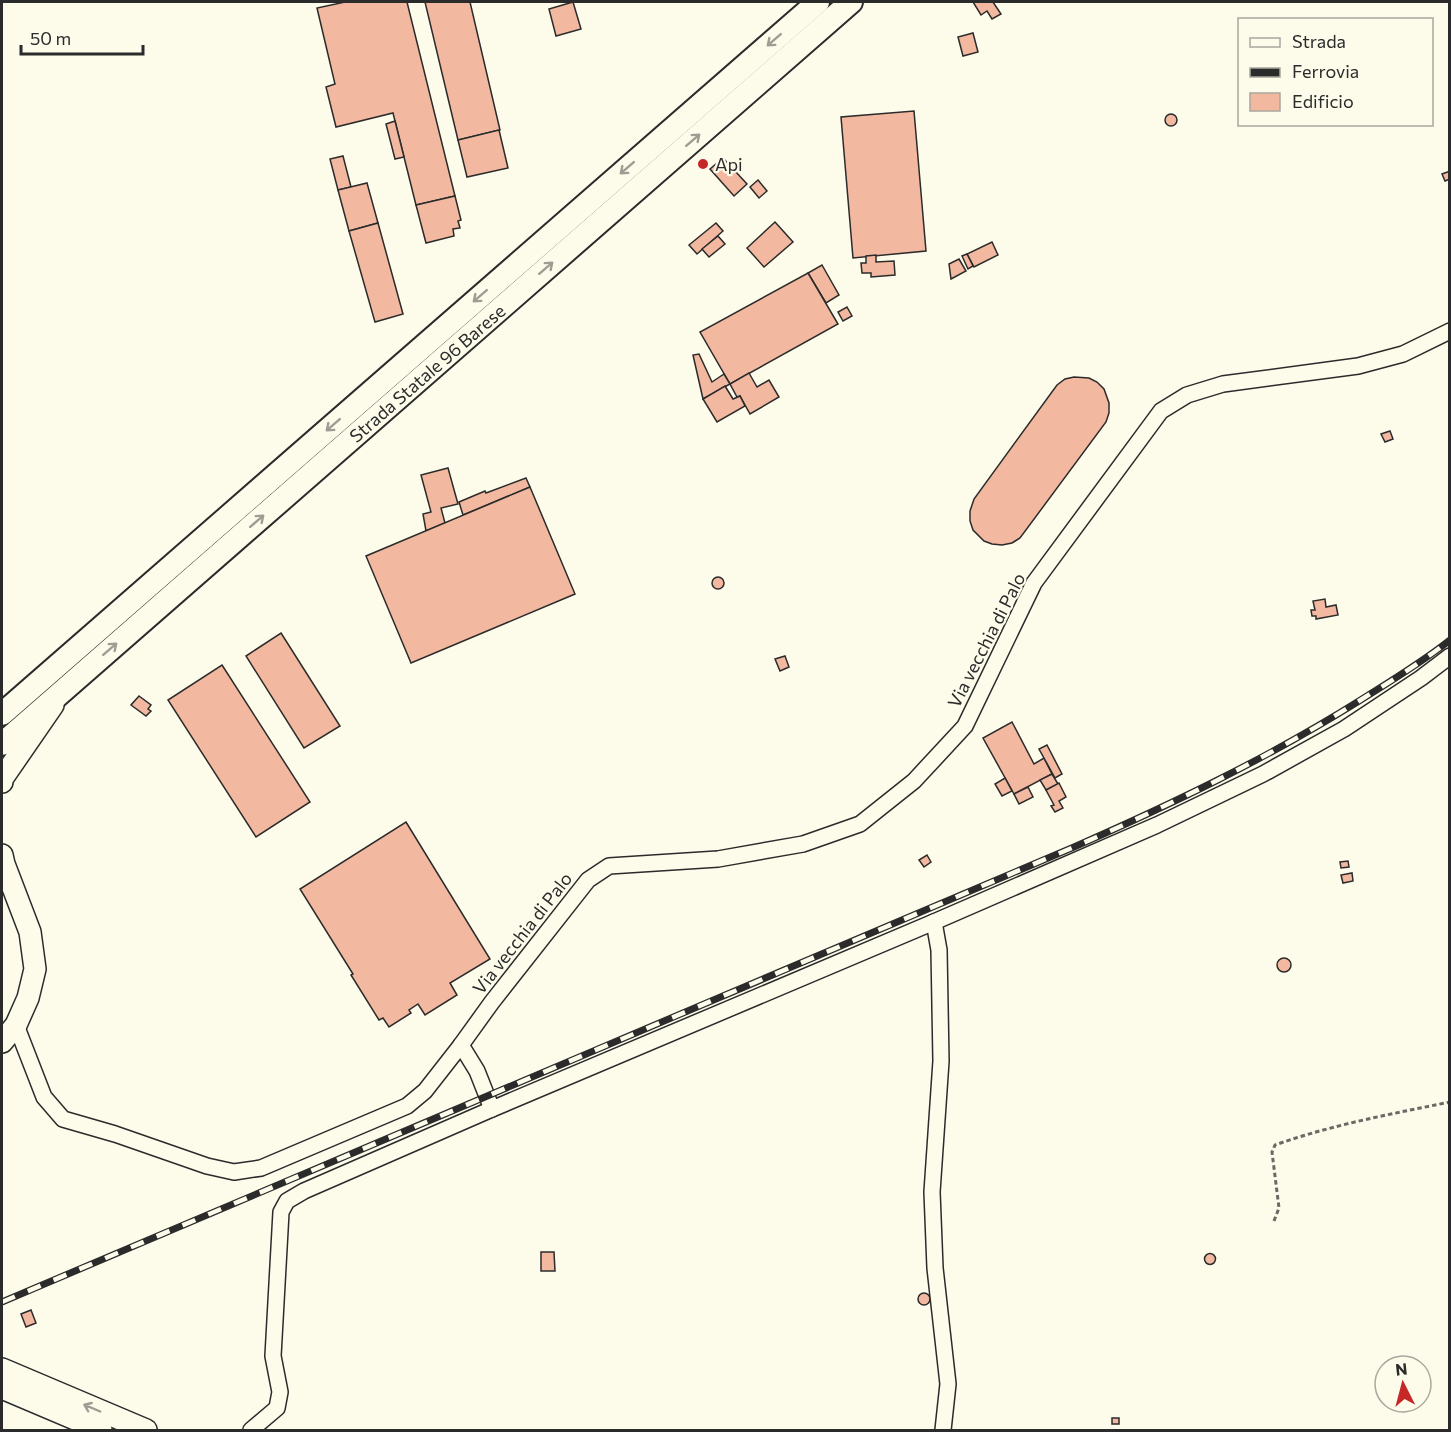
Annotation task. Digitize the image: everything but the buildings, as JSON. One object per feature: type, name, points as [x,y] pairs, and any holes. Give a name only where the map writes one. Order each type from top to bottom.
[{"type":"main road","name":"Strada Statale 96 Barese","points":[[2,714],[818,2]]},
{"type":"main road","name":"Strada Statale 96 Barese","points":[[2,744],[851,2]]},
{"type":"main road","points":[[2,782],[66,688]]},
{"type":"main road","points":[[2,855],[30,932],[35,969],[28,998],[16,1025],[2,1042]]},
{"type":"main road","points":[[2,885],[18,899]]},
{"type":"main road","points":[[2,1369],[146,1431]]},
{"type":"main road","points":[[2,1388],[100,1431]]},
{"type":"street","name":"Via vecchia di Palo","points":[[16,1025],[44,1097],[63,1119],[115,1134],[207,1166],[234,1172],[261,1168],[407,1106],[425,1091],[588,880],[609,866],[718,859],[803,843],[860,824],[914,781],[965,726],[1034,583],[1161,411],[1187,395],[1223,384],[1358,366],[1403,354],[1449,331]]},
{"type":"street","points":[[251,1431],[277,1408],[280,1392],[273,1356],[281,1212],[287,1201],[304,1191],[492,1109],[1157,825],[1263,774],[1344,729],[1421,678],[1449,656]]},
{"type":"street","points":[[934,922],[939,950],[941,1061],[932,1192],[935,1268],[948,1384],[943,1431]]},
{"type":"street","points":[[461,1045],[477,1071],[492,1109]]},
{"type":"path","points":[[1274,1221],[1279,1208],[1272,1152],[1275,1145],[1382,1115],[1449,1102]]},
{"type":"railway","points":[[2,1302],[1111,831],[1290,742],[1428,657],[1450,640]]},
{"type":"place","name":"Api","points":[[703,164]]}]
